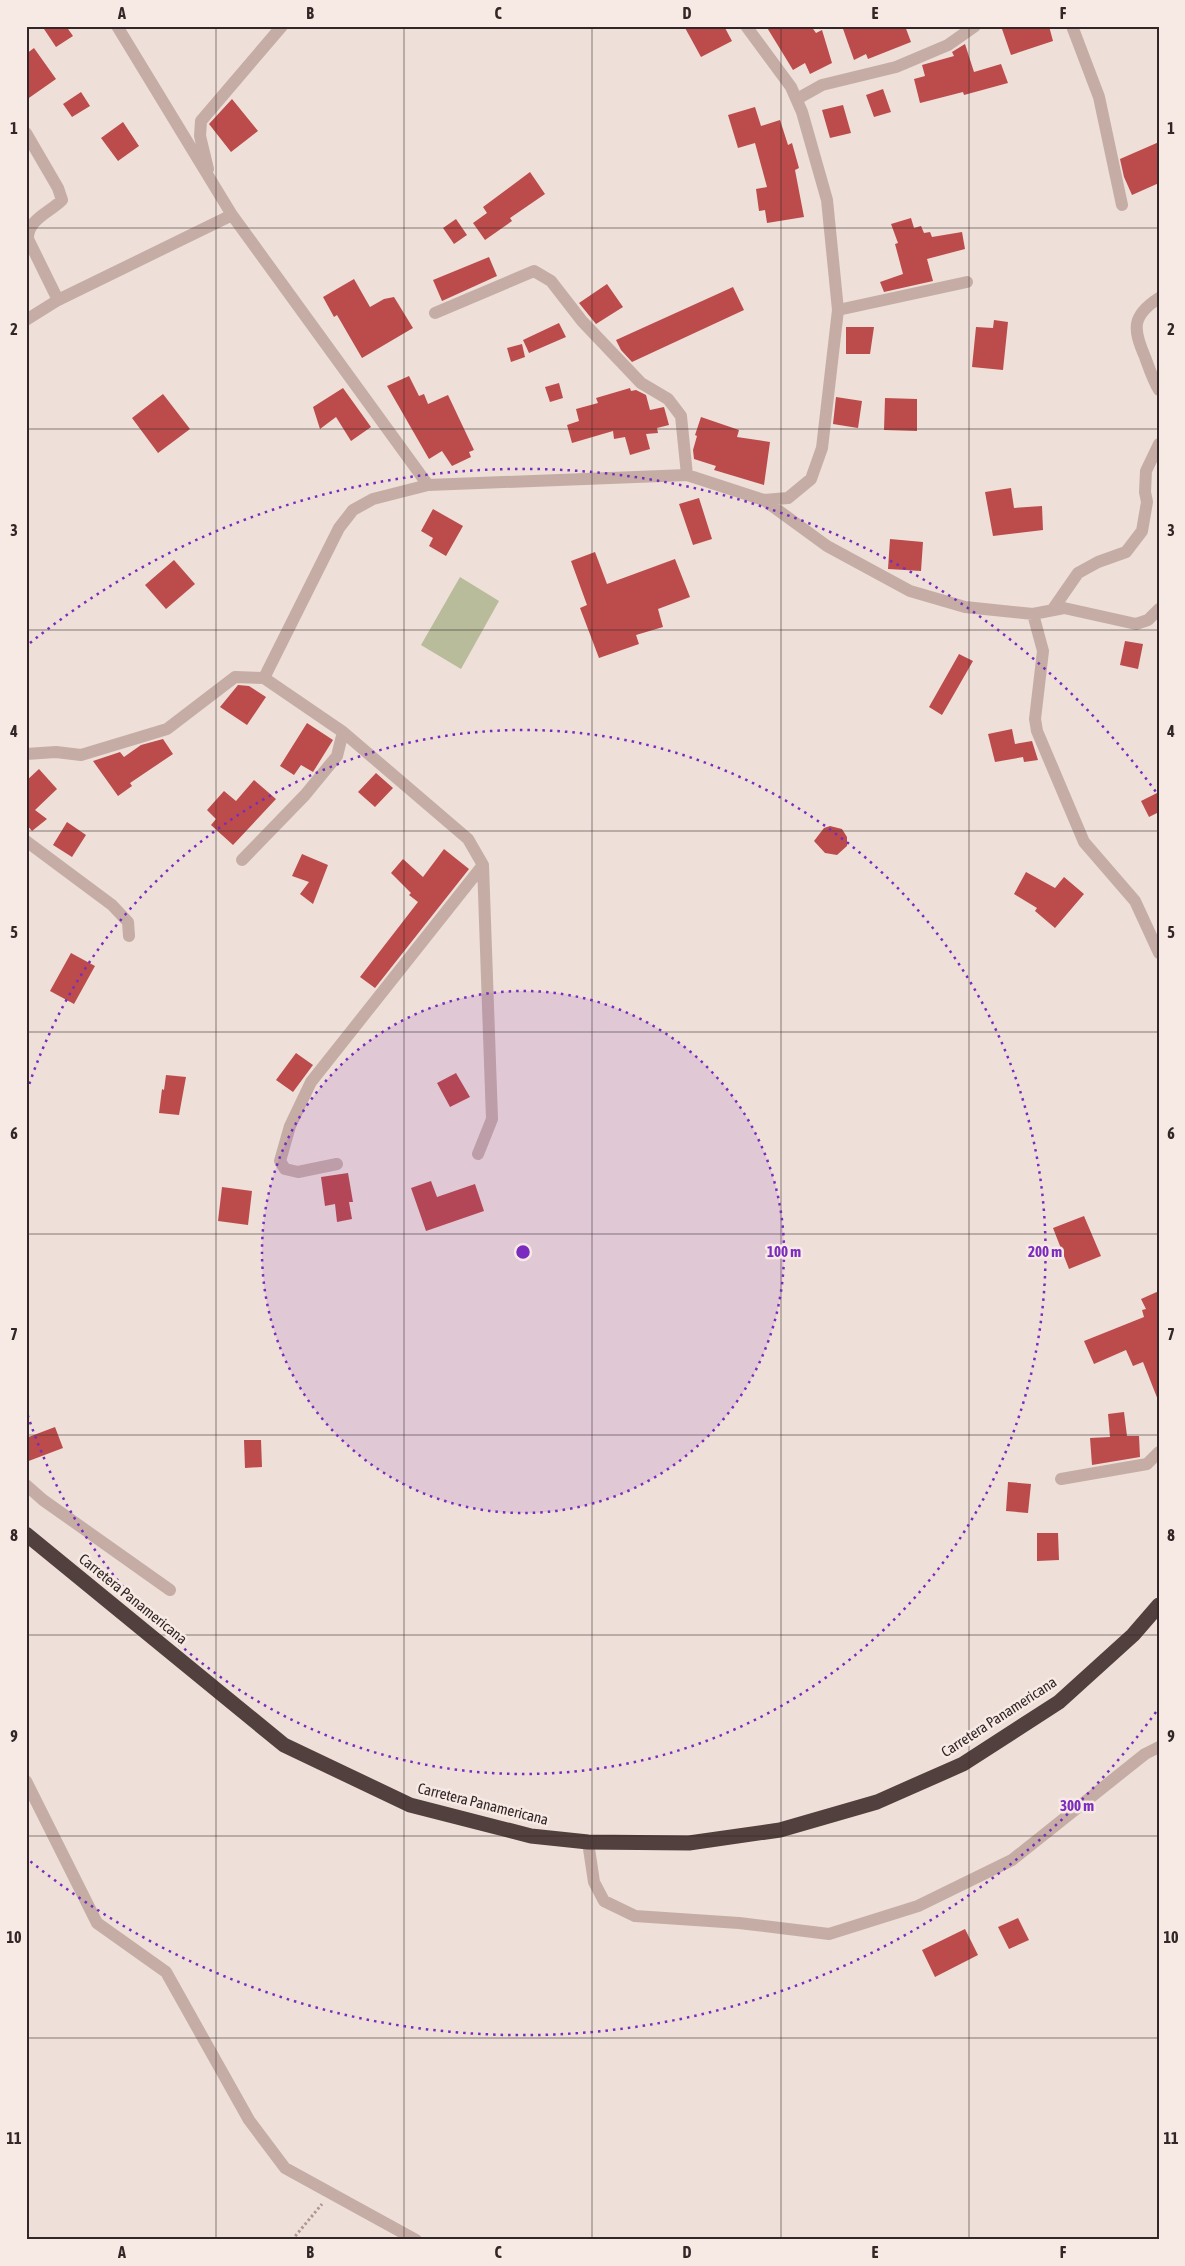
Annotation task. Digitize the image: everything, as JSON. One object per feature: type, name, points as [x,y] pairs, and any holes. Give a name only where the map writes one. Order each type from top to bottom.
[{"type":"highway","name":"Carretera Panamericana","points":[[26,1534],[284,1746],[410,1805],[531,1836],[588,1842],[689,1843],[780,1830],[877,1802],[963,1764],[1059,1702],[1133,1636],[1159,1605]]},
{"type":"street","points":[[117,26],[232,215],[428,485]]},
{"type":"street","points":[[211,181],[200,136],[201,121],[282,26]]},
{"type":"street","points":[[746,26],[792,87],[797,99],[827,200],[838,310],[822,448],[811,480],[788,498],[764,500]]},
{"type":"street","points":[[797,99],[822,85],[896,67],[948,45],[975,26]]},
{"type":"street","points":[[1072,26],[1099,97],[1122,205]]},
{"type":"street","points":[[26,133],[58,188],[62,200],[32,223],[28,230],[28,239],[58,300]]},
{"type":"street","points":[[26,320],[58,300],[232,215]]},
{"type":"street","points":[[435,313],[534,271],[544,275],[551,281],[582,321],[641,383],[668,398],[681,416],[688,474]]},
{"type":"street","points":[[838,310],[967,282]]},
{"type":"street","points":[[1159,298],[1143,308],[1137,320],[1136,335],[1159,390]]},
{"type":"street","points":[[1053,609],[1078,574],[1098,562],[1126,552],[1142,531],[1148,502],[1145,492],[1146,471],[1159,444]]},
{"type":"street","points":[[264,678],[339,528],[353,510],[373,499],[428,485],[688,474],[764,500],[827,546],[910,591],[965,607],[1033,614],[1064,608],[1136,624],[1148,620],[1159,609]]},
{"type":"street","points":[[1033,614],[1043,650],[1036,719],[1037,731],[1084,842],[1135,902],[1159,953]]},
{"type":"street","points":[[26,754],[56,752],[81,755],[167,729],[235,676],[264,678],[343,732],[468,839],[483,865],[492,1120],[478,1154]]},
{"type":"street","points":[[242,860],[305,795],[337,756],[343,732]]},
{"type":"street","points":[[26,841],[112,905],[128,922],[129,936]]},
{"type":"street","points":[[337,1164],[298,1172],[285,1169],[280,1161],[290,1126],[311,1082],[483,865]]},
{"type":"street","points":[[1061,1479],[1147,1464],[1159,1452]]},
{"type":"street","points":[[26,1485],[43,1500],[170,1590]]},
{"type":"street","points":[[588,1842],[594,1882],[604,1901],[635,1916],[739,1923],[829,1934],[918,1906],[1012,1860],[1145,1754],[1159,1747]]},
{"type":"street","points":[[26,1781],[97,1923],[166,1972],[249,2120],[285,2168],[416,2240]]},
{"type":"path","points":[[292,2240],[317,2213],[330,2194]]},
{"type":"green space","points":[[460,577],[499,601],[461,669],[421,645]]},
{"type":"building","points":[[42,26],[66,26],[73,36],[56,47]]},
{"type":"building","points":[[684,26],[724,26],[732,41],[701,57]]},
{"type":"building","points":[[766,26],[811,26],[816,33],[822,30],[832,63],[810,74],[805,63],[793,70]]},
{"type":"building","points":[[842,26],[905,26],[911,42],[868,59],[866,54],[854,60]]},
{"type":"building","points":[[1012,26],[1049,26],[1053,41],[1011,55],[1002,29]]},
{"type":"building","points":[[965,44],[974,72],[1001,64],[1008,83],[964,95],[963,92],[920,103],[914,79],[925,76],[922,65],[954,56],[952,52]]},
{"type":"building","points":[[34,48],[56,79],[26,100],[26,54]]},
{"type":"building","points":[[883,89],[891,112],[874,117],[866,95]]},
{"type":"building","points":[[81,92],[90,106],[72,117],[63,104]]},
{"type":"building","points":[[232,99],[258,131],[231,152],[209,124]]},
{"type":"building","points":[[843,105],[851,133],[830,138],[822,110]]},
{"type":"building","points":[[755,107],[761,126],[780,120],[788,145],[792,143],[799,168],[795,170],[804,217],[767,223],[765,210],[759,211],[756,189],[767,187],[755,143],[738,148],[728,115]]},
{"type":"building","points":[[123,122],[139,146],[118,161],[101,138]]},
{"type":"building","points":[[1159,142],[1159,183],[1132,195],[1124,177],[1120,159]]},
{"type":"building","points":[[530,172],[545,194],[510,218],[512,221],[485,240],[473,223],[487,213],[483,207]]},
{"type":"building","points":[[911,218],[914,228],[921,226],[924,233],[930,232],[932,237],[962,232],[965,249],[927,259],[933,281],[884,292],[880,282],[903,274],[895,244],[898,243],[891,224]]},
{"type":"building","points":[[456,219],[467,235],[454,244],[443,228]]},
{"type":"building","points":[[489,257],[497,276],[442,301],[433,280]]},
{"type":"building","points":[[354,279],[370,307],[384,299],[394,297],[413,328],[362,358],[337,315],[334,317],[323,297]]},
{"type":"building","points":[[607,284],[623,307],[596,324],[579,303]]},
{"type":"building","points":[[733,287],[744,310],[632,362],[621,350],[616,340]]},
{"type":"building","points":[[994,320],[1008,322],[1003,370],[972,367],[976,327],[993,328]]},
{"type":"building","points":[[559,323],[566,337],[529,353],[523,340]]},
{"type":"building","points":[[846,327],[874,327],[870,354],[846,354]]},
{"type":"building","points":[[522,344],[525,357],[511,362],[507,348]]},
{"type":"building","points":[[409,376],[419,396],[424,394],[428,404],[448,395],[474,450],[469,452],[471,457],[452,466],[442,451],[429,459],[387,386]]},
{"type":"building","points":[[559,383],[563,398],[550,402],[545,387]]},
{"type":"building","points":[[343,388],[371,427],[351,441],[336,417],[320,429],[313,407]]},
{"type":"building","points":[[630,388],[631,391],[636,390],[646,395],[650,410],[664,407],[669,425],[657,428],[658,433],[646,434],[650,449],[630,455],[625,437],[614,439],[613,431],[572,443],[567,425],[579,421],[576,409],[598,403],[596,398]]},
{"type":"building","points":[[163,394],[190,429],[158,453],[132,418]]},
{"type":"building","points":[[836,397],[862,401],[858,428],[833,424]]},
{"type":"building","points":[[885,398],[917,399],[917,431],[884,430]]},
{"type":"building","points":[[701,417],[739,430],[737,437],[770,442],[764,485],[714,470],[716,466],[694,459],[693,450],[697,436],[695,435]]},
{"type":"building","points":[[1011,488],[1014,508],[1042,506],[1043,530],[993,536],[985,492]]},
{"type":"building","points":[[699,498],[712,539],[693,545],[679,504]]},
{"type":"building","points":[[433,509],[463,526],[446,556],[429,546],[433,538],[421,531]]},
{"type":"building","points":[[890,539],[923,542],[921,571],[888,569]]},
{"type":"building","points":[[595,552],[607,584],[675,559],[690,597],[658,609],[663,627],[636,635],[639,644],[599,658],[580,608],[587,605],[571,561]]},
{"type":"building","points":[[174,560],[195,584],[166,609],[145,585]]},
{"type":"building","points":[[1125,641],[1143,644],[1138,669],[1120,665]]},
{"type":"building","points":[[959,654],[973,661],[942,715],[929,707]]},
{"type":"building","points":[[238,685],[249,686],[266,697],[247,725],[220,707]]},
{"type":"building","points":[[307,723],[333,740],[313,772],[301,765],[294,775],[280,766]]},
{"type":"building","points":[[1012,729],[1015,744],[1032,741],[1038,760],[1024,762],[1023,757],[995,762],[988,734]]},
{"type":"building","points":[[163,739],[173,754],[130,783],[132,786],[118,796],[93,761],[120,752],[124,757],[141,745]]},
{"type":"building","points":[[39,769],[57,789],[35,810],[47,819],[32,831],[26,824],[26,781]]},
{"type":"building","points":[[376,773],[393,788],[375,807],[358,792]]},
{"type":"building","points":[[254,780],[276,799],[233,845],[211,825],[216,819],[207,810],[224,791],[236,801]]},
{"type":"building","points":[[1159,792],[1159,812],[1149,817],[1141,801]]},
{"type":"building","points":[[67,822],[86,835],[72,857],[53,845]]},
{"type":"building","points":[[830,826],[842,829],[847,837],[847,846],[837,855],[825,853],[814,841],[824,828]]},
{"type":"building","points":[[444,849],[469,869],[375,988],[360,977],[418,902],[409,895],[411,893],[391,873],[403,859],[423,877]]},
{"type":"building","points":[[302,854],[328,865],[313,904],[300,894],[309,882],[292,876]]},
{"type":"building","points":[[1026,872],[1055,888],[1064,877],[1084,894],[1055,928],[1035,911],[1037,908],[1014,894]]},
{"type":"building","points":[[71,953],[95,966],[74,1004],[50,991]]},
{"type":"building","points":[[296,1053],[313,1065],[293,1092],[276,1080]]},
{"type":"building","points":[[456,1073],[470,1097],[450,1107],[437,1083]]},
{"type":"building","points":[[166,1075],[186,1077],[179,1115],[159,1113]]},
{"type":"building","points":[[348,1173],[353,1202],[349,1202],[352,1219],[337,1222],[335,1204],[325,1206],[321,1177]]},
{"type":"building","points":[[431,1181],[437,1197],[475,1184],[484,1211],[426,1231],[411,1188]]},
{"type":"building","points":[[222,1187],[252,1191],[248,1225],[218,1221]]},
{"type":"building","points":[[1084,1216],[1101,1256],[1069,1269],[1053,1228]]},
{"type":"building","points":[[1159,1291],[1158,1400],[1143,1362],[1133,1366],[1126,1350],[1094,1364],[1084,1341],[1144,1317],[1142,1310],[1146,1309],[1141,1299]]},
{"type":"building","points":[[1124,1412],[1127,1436],[1139,1436],[1140,1457],[1092,1465],[1090,1438],[1110,1437],[1108,1414]]},
{"type":"building","points":[[55,1427],[63,1448],[26,1462],[26,1438]]},
{"type":"building","points":[[244,1440],[261,1440],[262,1467],[245,1468]]},
{"type":"building","points":[[1008,1482],[1031,1484],[1028,1513],[1006,1511]]},
{"type":"building","points":[[1037,1533],[1058,1533],[1059,1560],[1037,1561]]},
{"type":"building","points":[[1018,1918],[1029,1940],[1009,1949],[998,1927]]},
{"type":"building","points":[[965,1929],[978,1955],[935,1977],[922,1950]]}]
